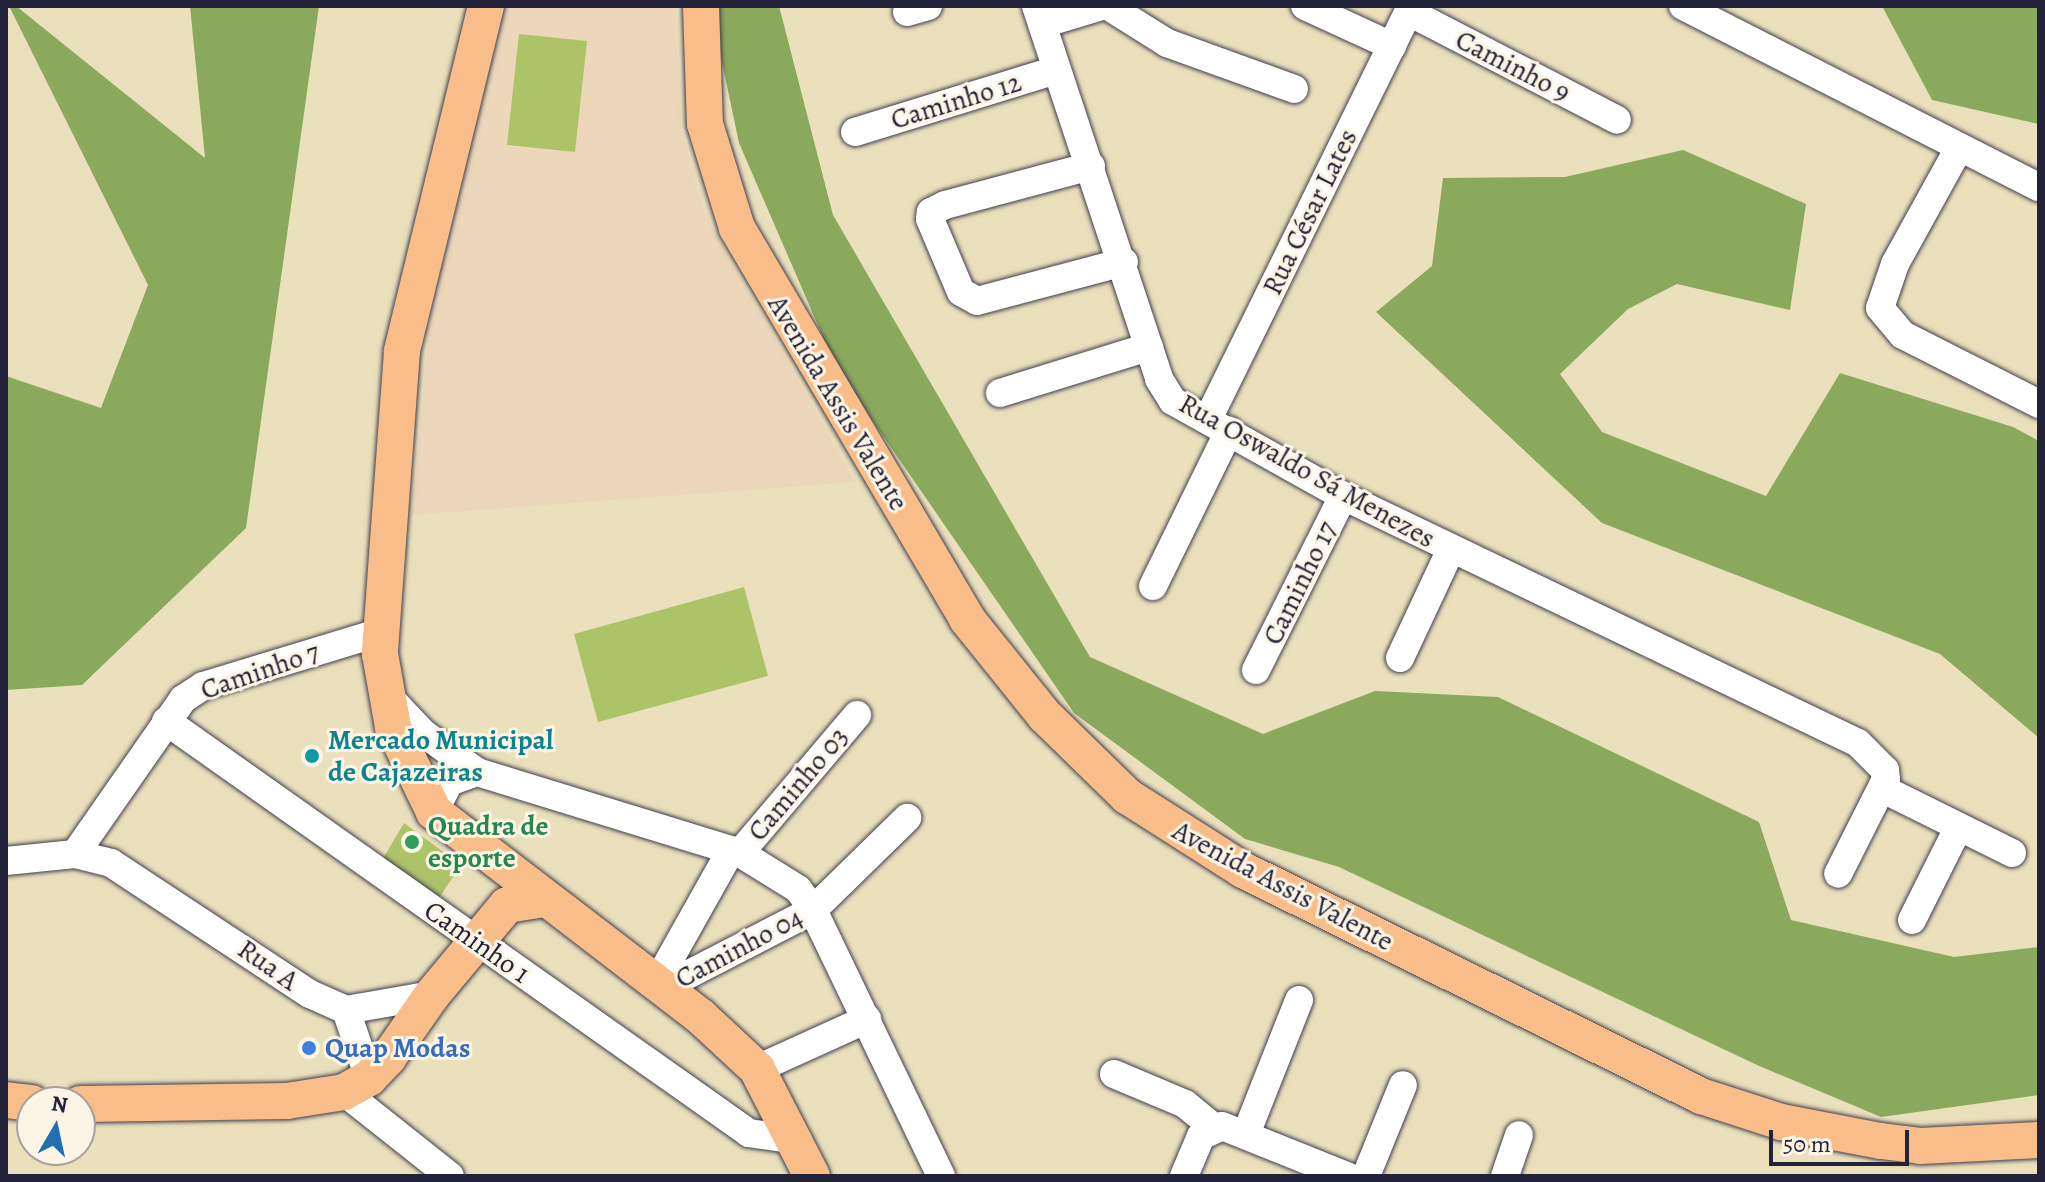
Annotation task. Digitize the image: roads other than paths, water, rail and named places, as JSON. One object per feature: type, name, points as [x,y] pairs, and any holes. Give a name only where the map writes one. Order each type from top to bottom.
[{"type":"main road","points":[[486,6],[402,351],[381,632],[383,691],[402,752],[434,812],[508,888],[545,899],[661,985],[757,1069],[798,1140],[812,1176]]},
{"type":"main road","name":"Avenida Assis Valente","points":[[701,6],[702,94],[711,152],[737,228],[997,662],[1086,760],[1127,796],[1243,870],[1701,1096],[1781,1122],[1907,1145],[2039,1140]]},
{"type":"main road","points":[[96,1104],[287,1101],[356,1085],[475,941],[508,888]]},
{"type":"street","points":[[1039,15],[1102,6]]},
{"type":"street","points":[[1108,6],[1167,43],[1294,89]]},
{"type":"street","points":[[1305,6],[1392,46]]},
{"type":"street","points":[[1683,6],[2039,187]]},
{"type":"street","name":"Rua César Lates","points":[[1153,586],[1218,425],[1410,9]]},
{"type":"street","name":"Caminho 9","points":[[1410,9],[1617,120]]},
{"type":"street","name":"Rua Oswaldo Sá Menezes","points":[[1039,15],[1124,262],[1149,347],[1173,401],[1343,496],[1818,721],[1874,757],[1885,770],[1883,789]]},
{"type":"street","name":"Caminho 12","points":[[855,132],[1057,70]]},
{"type":"street","points":[[1959,148],[1885,283],[1880,308],[1903,335],[2039,404]]},
{"type":"street","points":[[1091,166],[992,190],[937,208],[930,219],[961,292],[986,301],[1124,262]]},
{"type":"street","points":[[1000,393],[1149,347]]},
{"type":"street","name":"Caminho 17","points":[[1256,670],[1343,496]]},
{"type":"street","points":[[1400,658],[1451,549]]},
{"type":"street","name":"Caminho 7","points":[[75,854],[183,699],[203,686],[381,632]]},
{"type":"street","points":[[383,691],[423,733],[477,772],[736,851],[783,876],[813,910],[941,1176]]},
{"type":"street","name":"Caminho 03","points":[[661,985],[736,851],[857,715]]},
{"type":"street","name":"Caminho 1","points":[[166,721],[749,1133],[798,1140]]},
{"type":"street","points":[[434,812],[449,782],[477,772]]},
{"type":"street","points":[[1838,874],[1883,789],[2012,853]]},
{"type":"street","name":"Caminho 04","points":[[661,985],[813,910],[907,818]]},
{"type":"street","points":[[1912,920],[1958,828]]},
{"type":"street","name":"Rua A","points":[[6,861],[75,854],[140,878],[310,994],[346,1010]]},
{"type":"street","points":[[432,995],[346,1010],[356,1085],[450,1176]]},
{"type":"street","points":[[1246,1134],[1299,1000]]},
{"type":"street","points":[[757,1069],[867,1019]]},
{"type":"street","points":[[1114,1074],[1185,1104],[1212,1126],[1246,1134],[1347,1176]]},
{"type":"street","points":[[1366,1176],[1403,1085]]},
{"type":"street","points":[[1184,1176],[1201,1136],[1212,1126]]},
{"type":"street","points":[[1505,1176],[1519,1135]]},
{"type":"place","name":"Mercado Municipal de Cajazeiras","points":[[312,756]]},
{"type":"place","name":"Quadra de esporte","points":[[412,842]]},
{"type":"place","name":"Quap Modas","points":[[309,1048]]}]
